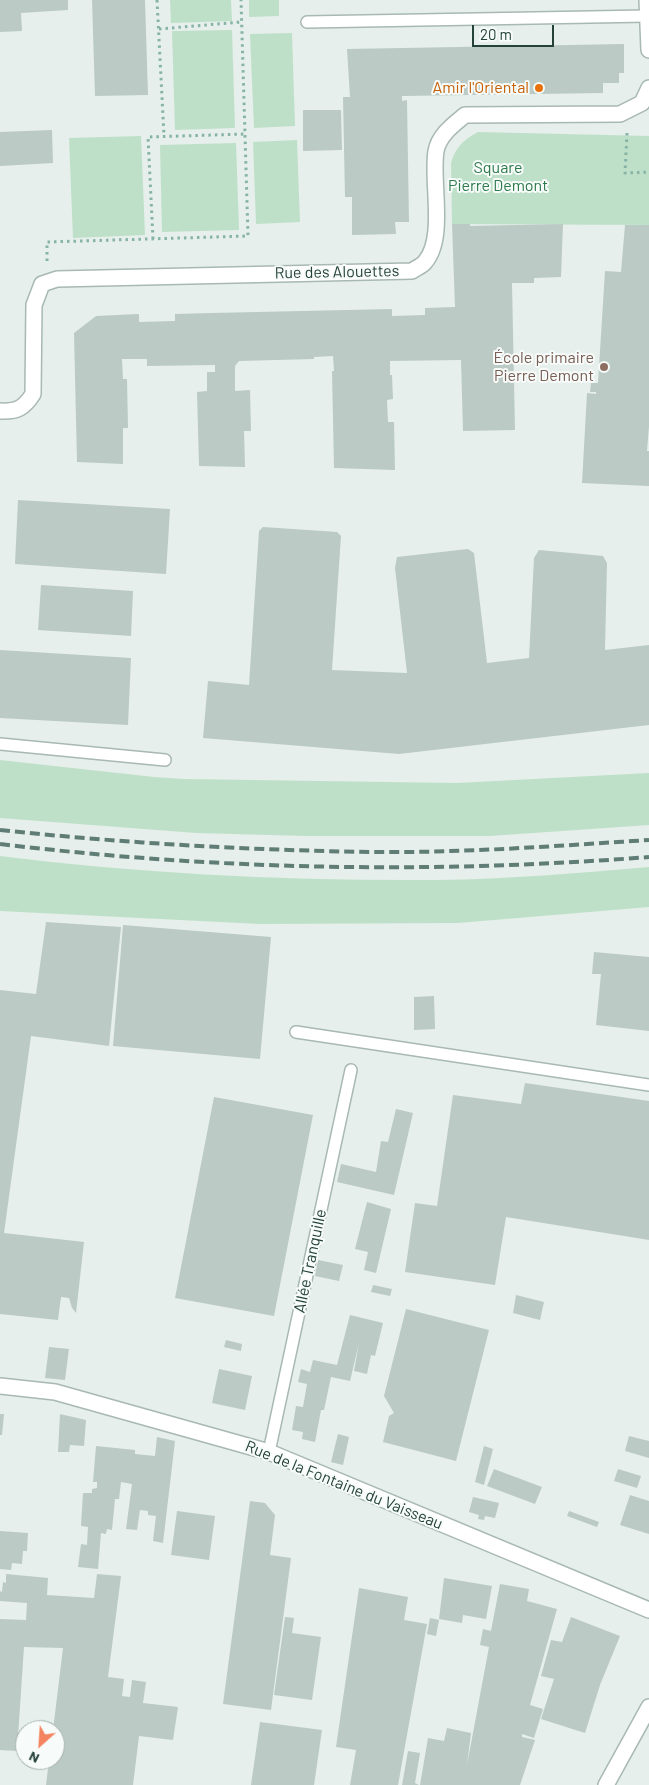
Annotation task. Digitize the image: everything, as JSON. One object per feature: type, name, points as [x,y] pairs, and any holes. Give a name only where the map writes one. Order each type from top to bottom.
[{"type":"street","points":[[648,0],[649,50]]},
{"type":"street","points":[[642,103],[649,88]]},
{"type":"street","name":"Rue des Alouettes","points":[[48,282],[57,279],[412,270],[424,263],[434,246],[436,150],[447,129],[464,116],[620,114],[642,103]]},
{"type":"street","points":[[0,411],[13,412],[27,404],[33,394],[34,305],[42,284],[48,282]]},
{"type":"street","name":"Rue de la Fontaine du Vaisseau","points":[[0,1386],[55,1392],[269,1452],[649,1610]]},
{"type":"street","points":[[606,1785],[649,1707]]},
{"type":"lane","points":[[308,22],[647,16]]},
{"type":"lane","points":[[0,744],[164,760]]},
{"type":"lane","points":[[296,1032],[649,1085]]},
{"type":"lane","name":"Allée Tranquille","points":[[269,1452],[351,1070]]},
{"type":"path","points":[[157,0],[164,136]]},
{"type":"path","points":[[48,282],[46,242],[248,236],[241,0]]},
{"type":"path","points":[[159,29],[241,22]]},
{"type":"path","points":[[642,103],[626,136],[625,173],[649,172]]},
{"type":"path","points":[[153,239],[148,137],[245,134]]},
{"type":"green space","points":[[170,0],[231,0],[232,21],[171,23]]},
{"type":"green space","points":[[249,0],[279,0],[279,16],[249,17]]},
{"type":"green space","points":[[232,30],[235,128],[175,130],[172,31]]},
{"type":"green space","points":[[292,33],[295,126],[254,128],[250,34]]},
{"type":"green space","name":"Square Pierre Demont","points":[[478,132],[649,136],[649,225],[452,224],[451,163],[461,144]]},
{"type":"green space","points":[[141,136],[145,235],[73,238],[69,138]]},
{"type":"green space","points":[[297,140],[300,222],[256,224],[253,142]]},
{"type":"green space","points":[[236,143],[239,230],[162,232],[160,145]]},
{"type":"green space","points":[[0,760],[184,779],[457,783],[649,773],[649,825],[490,836],[306,836],[196,833],[0,818]]},
{"type":"green space","points":[[0,856],[164,872],[273,878],[383,880],[464,879],[649,867],[649,907],[458,923],[260,924],[0,911]]},
{"type":"building","points":[[0,0],[68,0],[68,10],[21,13],[22,31],[0,32]]},
{"type":"building","points":[[92,0],[145,0],[148,95],[95,96]]},
{"type":"building","points":[[624,44],[624,73],[619,73],[619,83],[603,83],[603,93],[402,96],[402,101],[407,100],[409,222],[395,222],[396,234],[352,235],[352,197],[345,197],[343,97],[350,97],[347,49]]},
{"type":"building","points":[[303,110],[341,110],[342,150],[303,151]]},
{"type":"building","points":[[52,130],[53,163],[0,166],[0,132]]},
{"type":"building","points":[[452,224],[470,224],[470,226],[563,224],[561,277],[534,278],[534,283],[512,283],[515,430],[463,431],[461,360],[390,361],[393,399],[387,400],[388,422],[394,422],[395,470],[334,468],[333,356],[314,357],[314,359],[239,361],[235,366],[235,391],[250,390],[251,431],[244,431],[245,467],[199,466],[197,392],[207,391],[207,372],[215,372],[215,365],[147,366],[147,359],[122,359],[123,379],[127,379],[128,428],[123,428],[123,464],[77,462],[74,333],[96,316],[139,314],[139,322],[175,321],[175,314],[212,313],[392,309],[392,316],[425,315],[425,308],[455,307]]},
{"type":"building","points":[[625,225],[649,225],[649,426],[647,451],[649,451],[649,486],[582,483],[587,393],[596,394],[596,392],[590,392],[591,383],[598,383],[605,271],[621,272]]},
{"type":"building","points":[[18,500],[170,509],[166,574],[15,564]]},
{"type":"building","points":[[263,527],[337,532],[341,536],[332,670],[407,673],[395,568],[397,557],[468,549],[474,553],[487,663],[529,658],[534,558],[539,550],[603,556],[607,563],[605,650],[649,645],[649,725],[399,754],[203,738],[208,681],[249,685],[259,531]]},
{"type":"building","points":[[41,585],[133,591],[131,636],[38,630]]},
{"type":"building","points":[[0,650],[131,658],[128,725],[0,718]]},
{"type":"building","points":[[46,922],[121,927],[109,1046],[31,1036],[4,1233],[84,1242],[76,1313],[72,1308],[69,1298],[61,1297],[58,1320],[0,1314],[0,990],[36,994]]},
{"type":"building","points":[[123,925],[271,937],[260,1059],[113,1046]]},
{"type":"building","points":[[594,952],[649,957],[649,1031],[596,1025],[601,974],[592,974]]},
{"type":"building","points":[[434,996],[435,1029],[414,1030],[414,997]]},
{"type":"building","points":[[525,1083],[649,1101],[649,1240],[506,1217],[495,1285],[405,1272],[415,1203],[437,1206],[453,1095],[521,1104]]},
{"type":"building","points":[[214,1097],[313,1115],[274,1316],[175,1298]]},
{"type":"building","points":[[396,1109],[413,1113],[394,1195],[337,1182],[341,1164],[376,1172],[381,1141],[388,1142]]},
{"type":"building","points":[[367,1202],[391,1209],[376,1273],[364,1270],[368,1252],[355,1249]]},
{"type":"building","points":[[318,1260],[343,1265],[339,1281],[315,1276]]},
{"type":"building","points":[[373,1285],[392,1289],[390,1296],[371,1292]]},
{"type":"building","points":[[516,1295],[544,1302],[540,1320],[513,1313]]},
{"type":"building","points":[[406,1309],[489,1330],[456,1461],[383,1442],[389,1416],[394,1413],[384,1396]]},
{"type":"building","points":[[350,1315],[383,1323],[375,1356],[371,1355],[367,1374],[354,1371],[359,1343],[350,1381],[331,1377],[324,1410],[321,1410],[315,1442],[302,1439],[303,1432],[292,1430],[296,1406],[303,1407],[307,1384],[298,1382],[301,1369],[310,1372],[313,1360],[337,1365]]},
{"type":"building","points":[[226,1340],[242,1344],[241,1351],[224,1347]]},
{"type":"building","points":[[49,1347],[69,1349],[65,1380],[45,1378]]},
{"type":"building","points":[[219,1369],[252,1376],[245,1410],[212,1403]]},
{"type":"building","points":[[0,1414],[4,1414],[2,1435],[0,1435]]},
{"type":"building","points":[[60,1414],[86,1420],[84,1446],[70,1445],[69,1452],[58,1452]]},
{"type":"building","points":[[338,1434],[349,1437],[343,1465],[331,1462]]},
{"type":"building","points":[[629,1436],[649,1441],[649,1458],[625,1451]]},
{"type":"building","points":[[157,1437],[175,1441],[163,1543],[153,1541],[156,1516],[148,1515],[148,1511],[140,1510],[137,1530],[126,1529],[132,1484],[121,1482],[119,1499],[115,1499],[112,1530],[107,1529],[106,1534],[101,1533],[98,1569],[78,1567],[81,1544],[87,1545],[88,1527],[81,1526],[83,1493],[92,1493],[92,1489],[97,1488],[97,1482],[93,1482],[96,1446],[135,1450],[135,1454],[155,1456]]},
{"type":"building","points":[[484,1446],[493,1449],[484,1485],[475,1482]]},
{"type":"building","points":[[494,1469],[542,1487],[535,1504],[487,1486]]},
{"type":"building","points":[[618,1469],[641,1476],[637,1488],[614,1481]]},
{"type":"building","points":[[630,1495],[649,1501],[649,1534],[620,1525]]},
{"type":"building","points":[[473,1497],[499,1503],[495,1518],[485,1516],[484,1520],[478,1519],[479,1515],[469,1512]]},
{"type":"building","points":[[250,1501],[265,1503],[275,1515],[270,1555],[291,1558],[271,1710],[223,1704]]},
{"type":"building","points":[[177,1511],[215,1516],[209,1560],[171,1555]]},
{"type":"building","points":[[569,1511],[599,1522],[597,1527],[567,1516]]},
{"type":"building","points":[[0,1531],[28,1533],[27,1551],[23,1551],[22,1564],[12,1563],[11,1570],[0,1569]]},
{"type":"building","points":[[6,1574],[48,1578],[47,1595],[94,1598],[97,1574],[121,1576],[108,1677],[124,1679],[122,1696],[130,1697],[132,1680],[146,1682],[143,1703],[178,1707],[173,1740],[139,1736],[133,1785],[46,1785],[48,1770],[65,1770],[65,1720],[54,1720],[63,1648],[24,1647],[19,1720],[15,1720],[15,1751],[0,1750],[0,1619],[26,1620],[27,1603],[0,1601],[0,1591],[2,1592],[3,1582],[6,1583]]},
{"type":"building","points":[[444,1578],[492,1586],[486,1619],[463,1615],[462,1623],[439,1619]]},
{"type":"building","points":[[500,1584],[529,1589],[527,1601],[557,1609],[530,1705],[543,1709],[534,1738],[522,1734],[522,1737],[535,1740],[520,1785],[420,1785],[428,1738],[444,1741],[447,1728],[471,1733],[467,1765],[489,1647],[480,1645],[483,1629],[491,1631]]},
{"type":"building","points":[[359,1588],[408,1597],[404,1620],[427,1624],[398,1785],[350,1785],[356,1750],[336,1747]]},
{"type":"building","points":[[285,1617],[294,1618],[292,1633],[321,1637],[312,1700],[274,1695]]},
{"type":"building","points":[[571,1617],[620,1636],[600,1685],[585,1733],[541,1719],[554,1679],[541,1676],[551,1640],[562,1642]]},
{"type":"building","points":[[430,1618],[439,1620],[436,1636],[427,1634]]},
{"type":"building","points":[[260,1722],[322,1730],[314,1785],[251,1785]]},
{"type":"building","points":[[408,1751],[420,1753],[415,1783],[419,1785],[402,1785]]},
{"type":"railway","points":[[0,830],[92,839],[185,845],[277,850],[370,852],[475,850],[649,840]]},
{"type":"railway","points":[[0,844],[162,859],[324,867],[486,866],[649,857]]},
{"type":"place","name":"Amir l'Oriental","points":[[539,88]]},
{"type":"place","name":"École primaire Pierre Demont","points":[[604,367]]}]
